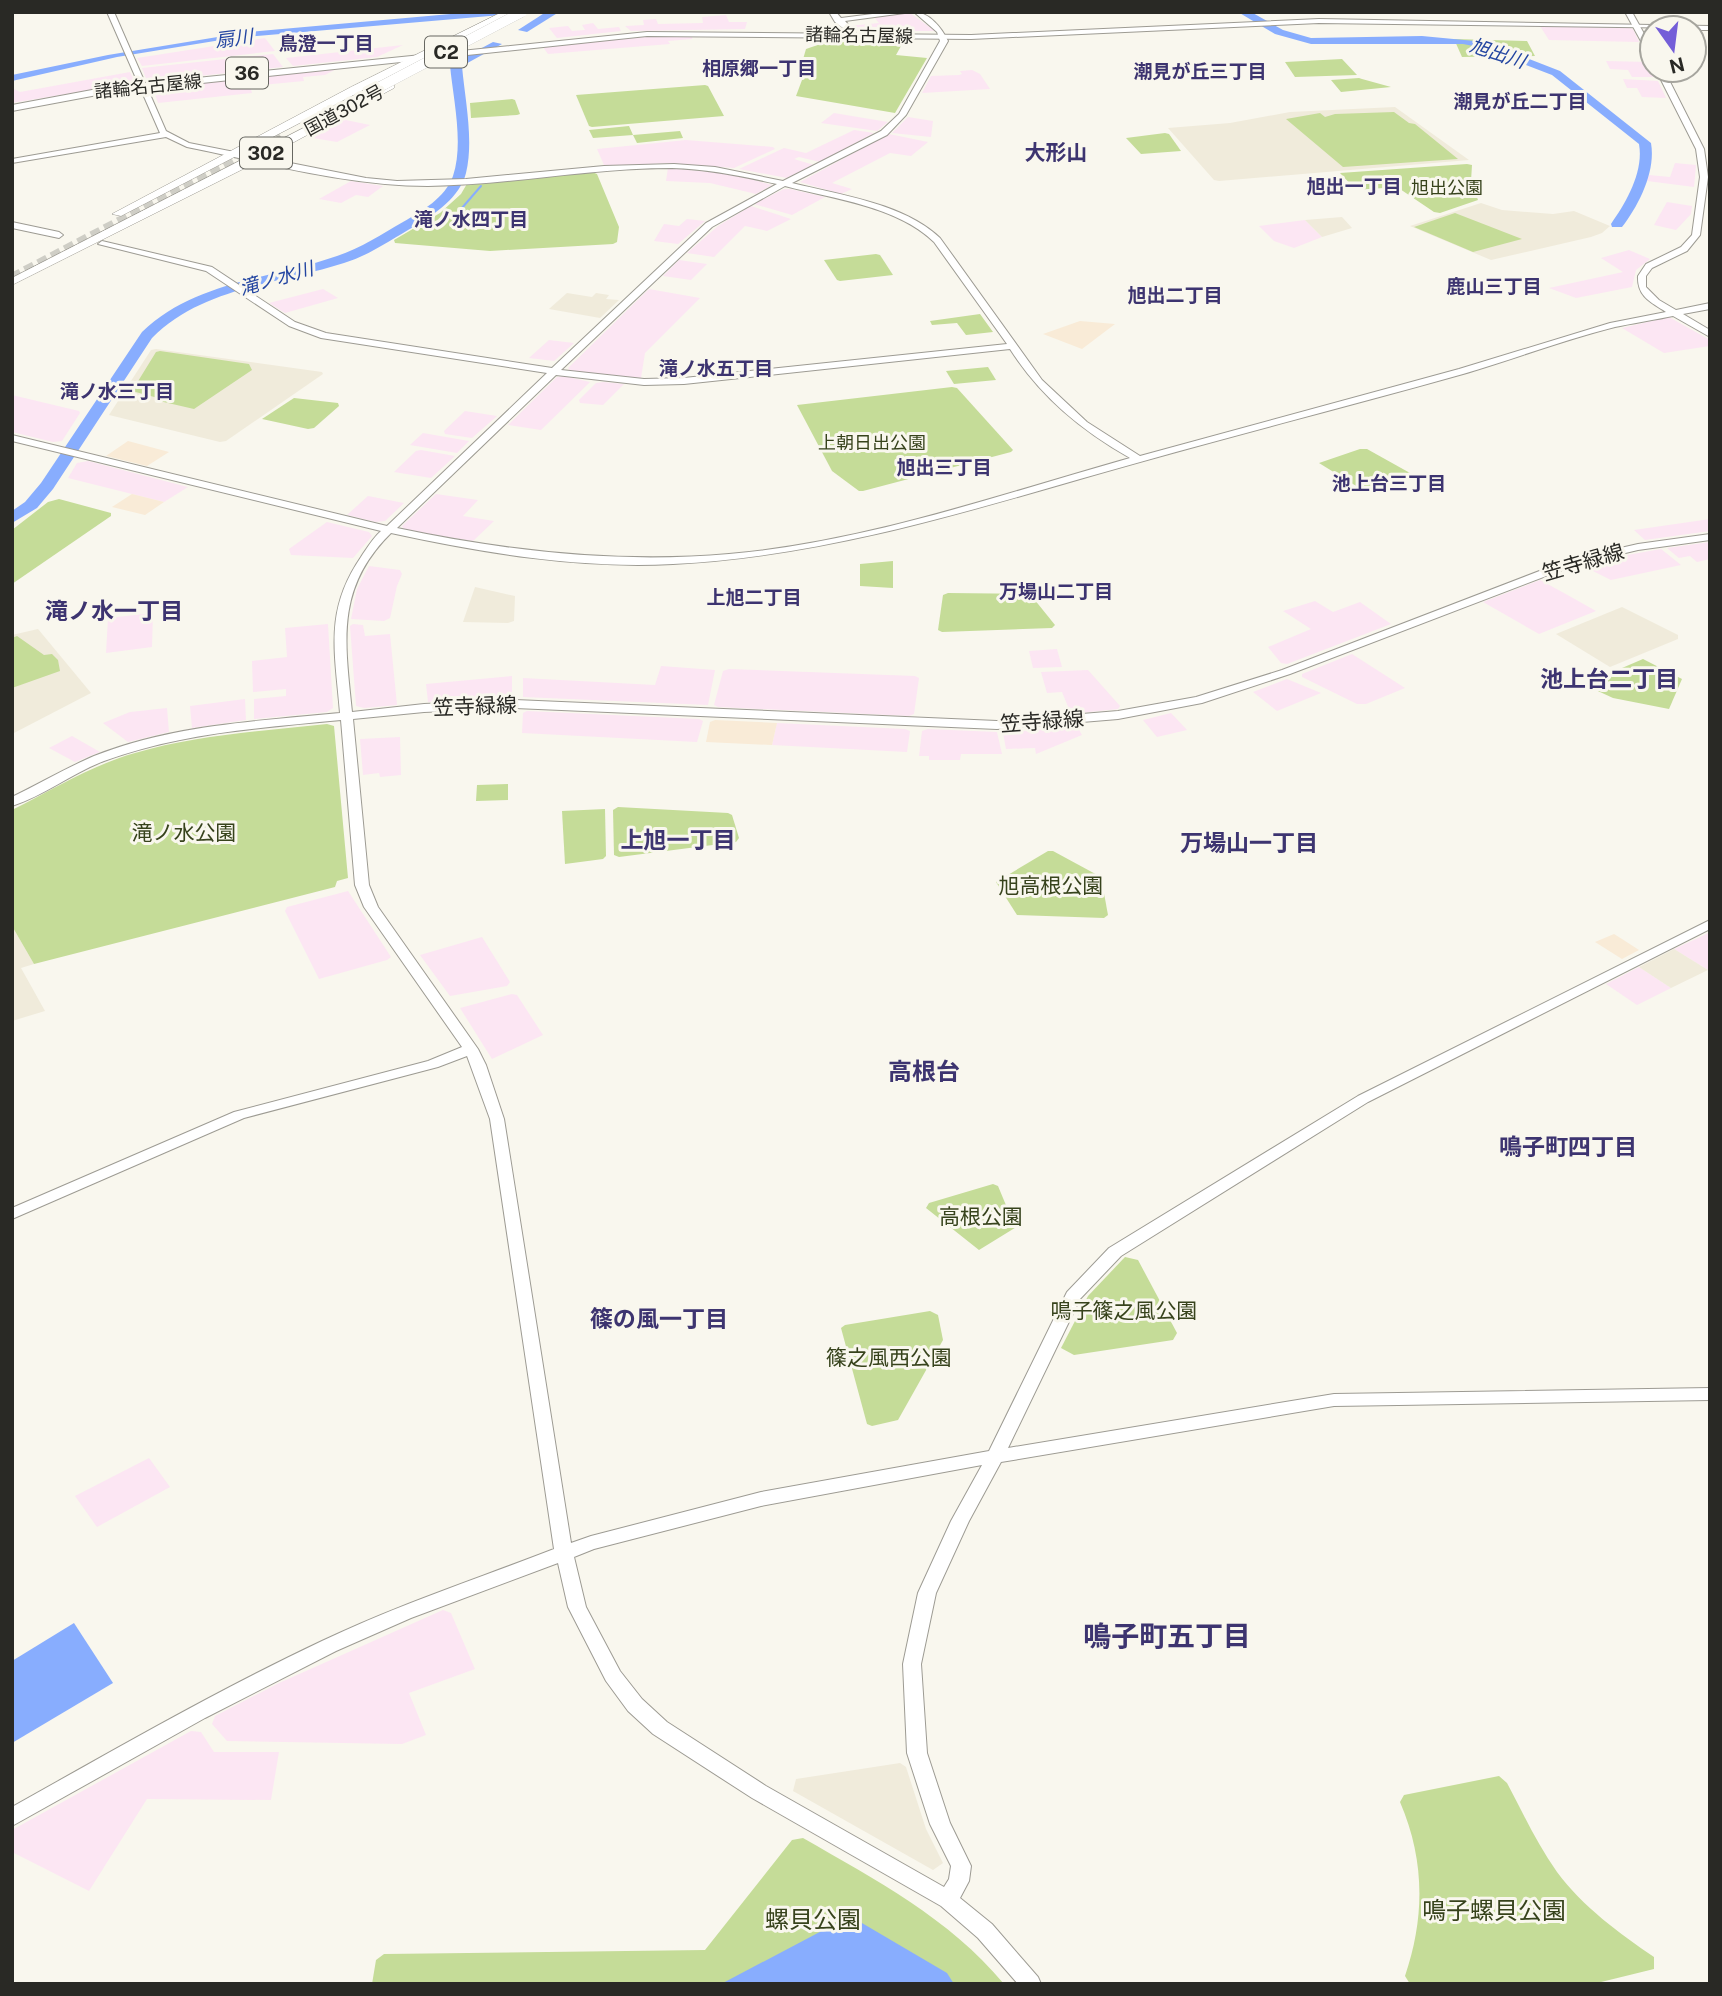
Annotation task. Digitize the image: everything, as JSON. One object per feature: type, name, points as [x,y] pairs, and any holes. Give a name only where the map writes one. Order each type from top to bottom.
[{"type":"highway","name":"国道302号","points":[[108,219],[227,154],[420,56],[494,20],[516,13]]},
{"type":"highway","name":"国道302号","points":[[12,282],[255,159],[453,52],[516,13]]},
{"type":"highway","name":"C2","points":[[277,136],[516,13]]},
{"type":"highway","points":[[227,154],[302,133]]},
{"type":"highway","points":[[184,177],[255,159]]},
{"type":"highway","points":[[59,239],[72,237]]},
{"type":"main road","name":"諸輪名古屋線","points":[[12,107],[142,85],[453,52],[666,33],[944,36],[1260,22],[1354,21],[1638,26]]},
{"type":"main road","name":"諸輪名古屋線","points":[[488,49],[678,30],[944,36]]},
{"type":"street","points":[[110,12],[165,135]]},
{"type":"street","points":[[832,12],[852,33]]},
{"type":"street","points":[[838,20],[909,12]]},
{"type":"street","points":[[917,12],[944,36],[902,115],[884,133],[709,225],[387,531],[361,563],[344,597],[339,637],[362,884],[371,907],[471,1049],[498,1123],[564,1553],[577,1606],[598,1650],[635,1705],[660,1728],[759,1792],[948,1900],[985,1931],[1031,1984]]},
{"type":"street","points":[[1628,12],[1638,26]]},
{"type":"street","points":[[1667,84],[1699,148],[1703,166],[1696,235],[1684,248],[1649,267],[1641,281],[1642,288],[1650,297],[1710,334]]},
{"type":"street","points":[[12,161],[165,135],[187,145],[227,154],[376,182],[405,184],[663,166],[723,170],[885,210],[928,230],[1037,382],[1060,407],[1091,430],[1139,459]]},
{"type":"street","points":[[12,225],[59,239]]},
{"type":"street","points":[[102,244],[198,265],[239,288],[292,324],[324,336],[620,381],[671,382],[1013,346]]},
{"type":"street","points":[[12,438],[387,531],[571,560],[659,562],[718,558],[843,540],[1448,374],[1613,325],[1710,306]]},
{"type":"street","name":"笠寺緑線","points":[[12,802],[89,763],[139,745],[206,730],[457,705],[515,704],[997,725],[1054,723],[1118,715],[1198,700],[1261,681],[1572,562],[1638,547],[1710,537]]},
{"type":"street","points":[[948,1900],[959,1881],[961,1866],[940,1824],[917,1753],[912,1664],[926,1593],[1073,1296],[1115,1252],[1363,1099],[1710,924]]},
{"type":"street","points":[[12,1214],[239,1115],[433,1063],[471,1049]]},
{"type":"street","points":[[12,1817],[198,1712],[329,1646],[405,1613],[591,1543],[761,1499],[996,1455],[1334,1400],[1710,1394]]},
{"type":"shaded area","points":[[910,13],[935,31],[856,31],[849,26],[879,23],[874,17]]},
{"type":"shaded area","points":[[726,15],[729,22],[747,22],[745,29],[631,31],[625,26],[644,25],[643,20],[656,19],[658,24],[703,23],[702,17]]},
{"type":"shaded area","points":[[593,23],[598,29],[619,27],[621,31],[557,38],[549,28],[568,26],[572,31],[585,30],[582,25]]},
{"type":"shaded area","points":[[1540,26],[1629,28],[1633,29],[1638,42],[1549,40]]},
{"type":"shaded area","points":[[693,34],[692,39],[668,41],[670,44],[548,54],[543,47],[627,37]]},
{"type":"shaded area","points":[[265,38],[275,51],[142,66],[137,58]]},
{"type":"shaded area","points":[[403,45],[377,57],[293,66],[286,58]]},
{"type":"shaded area","points":[[273,54],[283,67],[152,81],[147,81],[142,68]]},
{"type":"shaded area","points":[[1606,61],[1638,62],[1638,77],[1632,77],[1628,70],[1610,69]]},
{"type":"shaded area","points":[[340,67],[325,75],[303,77],[304,81],[250,86],[252,93],[158,103],[153,89]]},
{"type":"shaded area","points":[[972,70],[980,74],[990,89],[922,93],[931,76],[959,75],[962,74],[960,71]]},
{"type":"shaded area","points":[[130,72],[135,82],[133,83],[12,103],[12,88],[20,92]]},
{"type":"shaded area","points":[[1623,79],[1638,80],[1638,84],[1659,84],[1666,98],[1642,97],[1637,88],[1627,88]]},
{"type":"shaded area","points":[[1395,107],[1469,160],[1219,181],[1214,180],[1168,128],[1230,123],[1290,112]]},
{"type":"shaded area","points":[[834,113],[888,122],[877,131],[821,123]]},
{"type":"shaded area","points":[[908,117],[933,121],[931,137],[892,133]]},
{"type":"shaded area","points":[[341,119],[370,125],[337,142],[307,137]]},
{"type":"shaded area","points":[[854,130],[874,133],[820,162],[799,157],[794,159],[814,165],[787,178],[739,169],[784,148],[806,153]]},
{"type":"shaded area","points":[[889,134],[928,142],[911,156],[890,153],[832,183],[852,189],[841,194],[800,182]]},
{"type":"shaded area","points":[[686,140],[775,149],[734,168],[670,163],[607,166],[597,149]]},
{"type":"shaded area","points":[[1675,163],[1696,165],[1694,187],[1647,181],[1649,175],[1670,177]]},
{"type":"shaded area","points":[[668,168],[732,174],[772,185],[756,194],[710,183],[666,181]]},
{"type":"shaded area","points":[[351,181],[383,186],[368,197],[356,195],[341,203],[319,199]]},
{"type":"shaded area","points":[[784,189],[825,197],[792,215],[754,204]]},
{"type":"shaded area","points":[[1667,202],[1692,206],[1691,214],[1676,230],[1654,225]]},
{"type":"shaded area","points":[[1481,203],[1502,210],[1553,214],[1574,211],[1610,226],[1591,237],[1491,260],[1410,226]]},
{"type":"shaded area","points":[[751,206],[791,219],[767,231],[745,226],[714,257],[687,253],[718,226]]},
{"type":"shaded area","points":[[1342,217],[1352,228],[1322,237],[1305,220]]},
{"type":"shaded area","points":[[687,219],[705,221],[678,244],[654,241],[664,224],[679,226]]},
{"type":"shaded area","points":[[1305,220],[1322,237],[1294,248],[1274,241],[1259,226]]},
{"type":"shaded area","points":[[1629,250],[1650,259],[1636,270],[1632,287],[1576,298],[1549,288],[1623,272],[1601,258]]},
{"type":"shaded area","points":[[679,260],[707,264],[691,280],[663,276]]},
{"type":"shaded area","points":[[323,289],[338,298],[285,313],[269,303]]},
{"type":"shaded area","points":[[649,289],[700,298],[645,353],[641,378],[570,371],[568,368]]},
{"type":"shaded area","points":[[567,293],[592,297],[596,293],[609,295],[606,299],[619,300],[600,318],[549,309]]},
{"type":"shaded area","points":[[1669,317],[1710,340],[1710,346],[1664,353],[1622,328]]},
{"type":"shaded area","points":[[1080,321],[1115,324],[1082,349],[1043,334]]},
{"type":"shaded area","points":[[549,340],[574,343],[554,361],[529,358]]},
{"type":"shaded area","points":[[151,350],[323,374],[226,441],[220,442],[109,415]]},
{"type":"shaded area","points":[[557,377],[590,382],[541,430],[508,425]]},
{"type":"shaded area","points":[[596,383],[624,384],[603,405],[580,403],[579,400]]},
{"type":"shaded area","points":[[12,395],[80,413],[62,441],[53,442],[12,432]]},
{"type":"shaded area","points":[[465,411],[497,416],[472,438],[445,434],[444,431]]},
{"type":"shaded area","points":[[423,433],[469,441],[457,453],[410,445]]},
{"type":"shaded area","points":[[128,441],[169,452],[147,466],[106,456]]},
{"type":"shaded area","points":[[416,451],[455,456],[431,478],[394,472]]},
{"type":"shaded area","points":[[88,461],[188,487],[164,502],[68,478],[77,463]]},
{"type":"shaded area","points":[[132,494],[164,502],[145,515],[112,507]]},
{"type":"shaded area","points":[[436,494],[478,500],[463,516],[494,521],[473,541],[404,530],[402,526]]},
{"type":"shaded area","points":[[368,496],[404,503],[385,521],[376,522],[347,515]]},
{"type":"shaded area","points":[[1710,519],[1710,531],[1645,540],[1634,530]]},
{"type":"shaded area","points":[[327,522],[369,532],[372,536],[353,558],[291,555],[289,549]]},
{"type":"shaded area","points":[[1710,542],[1710,559],[1697,562],[1690,556],[1679,558],[1667,548]]},
{"type":"shaded area","points":[[1661,549],[1681,565],[1611,580],[1587,568],[1587,565],[1616,557]]},
{"type":"shaded area","points":[[369,566],[400,570],[402,574],[390,618],[384,621],[351,619],[357,589]]},
{"type":"shaded area","points":[[1540,580],[1596,611],[1539,634],[1483,602]]},
{"type":"shaded area","points":[[475,587],[515,596],[514,621],[463,622]]},
{"type":"shaded area","points":[[1315,601],[1333,612],[1360,602],[1391,624],[1287,664],[1281,663],[1268,647],[1311,629],[1283,611]]},
{"type":"shaded area","points":[[1622,607],[1678,635],[1678,639],[1610,667],[1556,634]]},
{"type":"shaded area","points":[[153,613],[152,647],[106,653],[108,618]]},
{"type":"shaded area","points":[[328,624],[333,708],[327,712],[254,719],[254,699],[286,696],[286,689],[253,692],[252,661],[287,657],[285,628]]},
{"type":"shaded area","points":[[363,625],[365,636],[390,634],[397,705],[364,708],[356,706],[350,626]]},
{"type":"shaded area","points":[[38,629],[91,693],[12,734],[12,635]]},
{"type":"shaded area","points":[[1057,649],[1062,667],[1033,668],[1029,651]]},
{"type":"shaded area","points":[[1352,654],[1405,688],[1366,704],[1357,704],[1302,677],[1302,674]]},
{"type":"shaded area","points":[[661,666],[715,670],[708,705],[523,697],[523,678],[655,685]]},
{"type":"shaded area","points":[[729,669],[915,676],[919,678],[914,714],[909,716],[718,707],[714,705],[723,671]]},
{"type":"shaded area","points":[[1088,670],[1120,706],[1118,709],[1071,714],[1062,692],[1047,693],[1041,672]]},
{"type":"shaded area","points":[[512,676],[512,696],[506,698],[428,702],[426,684]]},
{"type":"shaded area","points":[[1287,679],[1321,693],[1277,711],[1253,692]]},
{"type":"shaded area","points":[[245,699],[246,720],[192,728],[190,706]]},
{"type":"shaded area","points":[[167,708],[169,732],[128,742],[103,723],[130,712]]},
{"type":"shaded area","points":[[527,711],[703,721],[697,742],[522,733],[523,713]]},
{"type":"shaded area","points":[[1171,713],[1187,730],[1157,737],[1143,720]]},
{"type":"shaded area","points":[[710,722],[777,723],[772,745],[706,742]]},
{"type":"shaded area","points":[[777,723],[910,731],[907,752],[772,745]]},
{"type":"shaded area","points":[[1077,726],[1082,735],[1036,754],[1035,748],[1006,749],[1003,733]]},
{"type":"shaded area","points":[[922,731],[997,732],[1002,754],[961,754],[960,760],[929,760],[929,756],[919,756]]},
{"type":"shaded area","points":[[72,736],[100,752],[75,762],[49,748]]},
{"type":"shaded area","points":[[400,737],[401,775],[363,775],[360,739]]},
{"type":"shaded area","points":[[348,891],[391,957],[319,979],[285,911],[287,907]]},
{"type":"shaded area","points":[[12,926],[34,964],[21,968],[45,1011],[12,1021]]},
{"type":"shaded area","points":[[1710,932],[1708,970],[1674,949],[1698,938]]},
{"type":"shaded area","points":[[1614,934],[1639,950],[1622,959],[1595,942]]},
{"type":"shaded area","points":[[482,937],[510,982],[507,986],[450,996],[420,955]]},
{"type":"shaded area","points":[[1674,949],[1708,970],[1671,988],[1639,967]]},
{"type":"shaded area","points":[[1639,967],[1671,988],[1637,1005],[1606,984]]},
{"type":"shaded area","points":[[517,995],[543,1035],[492,1059],[460,1008]]},
{"type":"shaded area","points":[[149,1458],[170,1487],[97,1527],[75,1496]]},
{"type":"shaded area","points":[[443,1610],[451,1613],[475,1669],[409,1693],[426,1735],[402,1744],[227,1741],[212,1724],[215,1716],[279,1683]]},
{"type":"shaded area","points":[[191,1731],[201,1732],[214,1752],[279,1752],[271,1800],[147,1799],[89,1891],[12,1852],[12,1830]]},
{"type":"shaded area","points":[[900,1763],[906,1767],[926,1829],[943,1863],[933,1870],[793,1791],[796,1779]]},
{"type":"green space","points":[[841,37],[879,38],[884,45],[901,46],[896,55],[927,58],[895,113],[796,96],[802,80],[799,73],[806,49]]},
{"type":"green space","points":[[1454,39],[1527,41],[1535,56],[1462,57]]},
{"type":"green space","points":[[1342,59],[1357,75],[1295,77],[1285,62]]},
{"type":"green space","points":[[1359,78],[1391,87],[1341,92],[1331,80]]},
{"type":"green space","points":[[705,85],[724,116],[592,127],[589,126],[576,95]]},
{"type":"green space","points":[[515,100],[520,114],[471,118],[470,103]]},
{"type":"green space","points":[[1394,112],[1409,123],[1415,124],[1458,159],[1343,167],[1286,119],[1320,113],[1325,117],[1335,114]]},
{"type":"green space","points":[[629,126],[633,135],[593,138],[589,130]]},
{"type":"green space","points":[[680,131],[683,138],[637,143],[633,135]]},
{"type":"green space","points":[[1169,134],[1181,151],[1141,154],[1126,138]]},
{"type":"green space","name":"旭出公園","points":[[1472,165],[1471,181],[1478,200],[1440,213],[1434,212],[1397,187],[1356,190],[1340,173]]},
{"type":"green space","points":[[592,172],[597,174],[619,227],[617,242],[613,244],[490,251],[395,243],[394,240],[440,213],[461,194],[468,182]]},
{"type":"green space","points":[[1455,213],[1522,239],[1473,252],[1414,227]]},
{"type":"green space","points":[[880,255],[893,275],[840,281],[824,260]]},
{"type":"green space","points":[[980,314],[993,332],[966,335],[957,323],[932,325],[930,321]]},
{"type":"green space","points":[[156,352],[249,364],[252,370],[194,409],[155,400],[158,398],[132,391]]},
{"type":"green space","points":[[988,367],[996,380],[954,384],[946,371]]},
{"type":"green space","name":"上朝日出公園","points":[[957,388],[1013,450],[863,491],[859,491],[832,471],[797,405]]},
{"type":"green space","points":[[294,398],[338,403],[339,406],[314,428],[262,419]]},
{"type":"green space","points":[[1367,449],[1410,473],[1410,476],[1361,489],[1319,463]]},
{"type":"green space","points":[[59,499],[111,513],[111,516],[12,584],[12,530],[48,502]]},
{"type":"green space","points":[[893,561],[893,588],[860,586],[860,564]]},
{"type":"green space","points":[[1030,594],[1055,625],[1052,628],[942,632],[938,630],[943,595]]},
{"type":"green space","points":[[17,636],[44,655],[52,654],[58,660],[60,671],[12,688],[12,638]]},
{"type":"green space","points":[[1643,659],[1682,679],[1669,709],[1613,698],[1587,686],[1587,683]]},
{"type":"green space","name":"滝ノ水公園","points":[[327,724],[334,726],[348,878],[337,881],[335,887],[34,964],[12,926],[12,810],[88,771],[135,753],[206,738]]},
{"type":"green space","points":[[508,784],[508,800],[476,801],[477,785]]},
{"type":"green space","points":[[618,807],[728,813],[732,815],[739,838],[736,842],[619,857],[614,855],[613,810]]},
{"type":"green space","points":[[605,809],[606,856],[603,859],[565,864],[562,811]]},
{"type":"green space","name":"旭高根公園","points":[[1048,851],[1053,851],[1101,877],[1108,915],[1104,918],[1017,915],[996,882]]},
{"type":"green space","name":"高根公園","points":[[993,1184],[998,1186],[1013,1222],[1018,1226],[979,1250],[926,1208],[929,1203]]},
{"type":"green space","name":"鳴子篠之風公園","points":[[1125,1257],[1138,1260],[1177,1333],[1173,1340],[1074,1355],[1061,1348],[1088,1296]]},
{"type":"green space","name":"篠之風西公園","points":[[930,1311],[938,1315],[943,1340],[898,1420],[872,1426],[867,1424],[841,1328],[845,1325]]},
{"type":"green space","name":"鳴子螺貝公園","points":[[1499,1776],[1507,1783],[1543,1851],[1567,1885],[1602,1919],[1654,1957],[1654,1969],[1593,1984],[1410,1984],[1405,1976],[1412,1954],[1419,1910],[1418,1867],[1400,1802],[1404,1795]]},
{"type":"green space","name":"螺貝公園","points":[[803,1838],[884,1885],[935,1920],[983,1960],[1004,1984],[372,1984],[376,1960],[384,1954],[705,1950],[792,1840]]},
{"type":"water","points":[[473,12],[535,12],[233,38],[117,57],[12,81],[12,75],[108,55],[248,32]]},
{"type":"water","points":[[74,1623],[113,1683],[12,1743],[12,1661]]},
{"type":"water","points":[[850,1916],[947,1973],[954,1984],[721,1984]]},
{"type":"waterway","name":"滝ノ水川","points":[[523,30],[554,12]]},
{"type":"waterway","name":"旭出川","points":[[1243,12],[1279,32],[1311,41],[1463,41],[1481,44],[1556,73],[1645,143],[1643,173],[1628,208],[1617,224]]},
{"type":"waterway","name":"滝ノ水川","points":[[12,518],[31,505],[47,486],[147,335],[163,319],[210,296],[352,255],[414,221],[442,201],[457,180],[462,161],[456,65],[497,44]]},
{"type":"waterway","points":[[458,224],[455,216],[481,186]]},
{"type":"tunnel","points":[[12,278],[281,137]]},
{"type":"district","name":"鳥澄一丁目","points":[[326,43]]},
{"type":"district","name":"相原郷一丁目","points":[[759,68]]},
{"type":"district","name":"潮見が丘三丁目","points":[[1200,71]]},
{"type":"district","name":"潮見が丘二丁目","points":[[1520,101]]},
{"type":"district","name":"大形山","points":[[1056,152]]},
{"type":"district","name":"旭出一丁目","points":[[1354,186]]},
{"type":"district","name":"滝ノ水四丁目","points":[[471,219]]},
{"type":"district","name":"鹿山三丁目","points":[[1494,286]]},
{"type":"district","name":"旭出二丁目","points":[[1175,295]]},
{"type":"district","name":"滝ノ水五丁目","points":[[716,368]]},
{"type":"district","name":"滝ノ水三丁目","points":[[117,391]]},
{"type":"district","name":"旭出三丁目","points":[[944,467]]},
{"type":"district","name":"池上台三丁目","points":[[1389,483]]},
{"type":"district","name":"万場山二丁目","points":[[1056,591]]},
{"type":"district","name":"上旭二丁目","points":[[754,597]]},
{"type":"district","name":"滝ノ水一丁目","points":[[114,610]]},
{"type":"district","name":"池上台二丁目","points":[[1609,678]]},
{"type":"district","name":"上旭一丁目","points":[[678,839]]},
{"type":"district","name":"万場山一丁目","points":[[1249,842]]},
{"type":"district","name":"高根台","points":[[924,1071]]},
{"type":"district","name":"鳴子町四丁目","points":[[1568,1146]]},
{"type":"district","name":"篠の風一丁目","points":[[659,1318]]},
{"type":"district","name":"鳴子町五丁目","points":[[1167,1635]]},
{"type":"water label","name":"扇川","points":[[234,38]]}]
